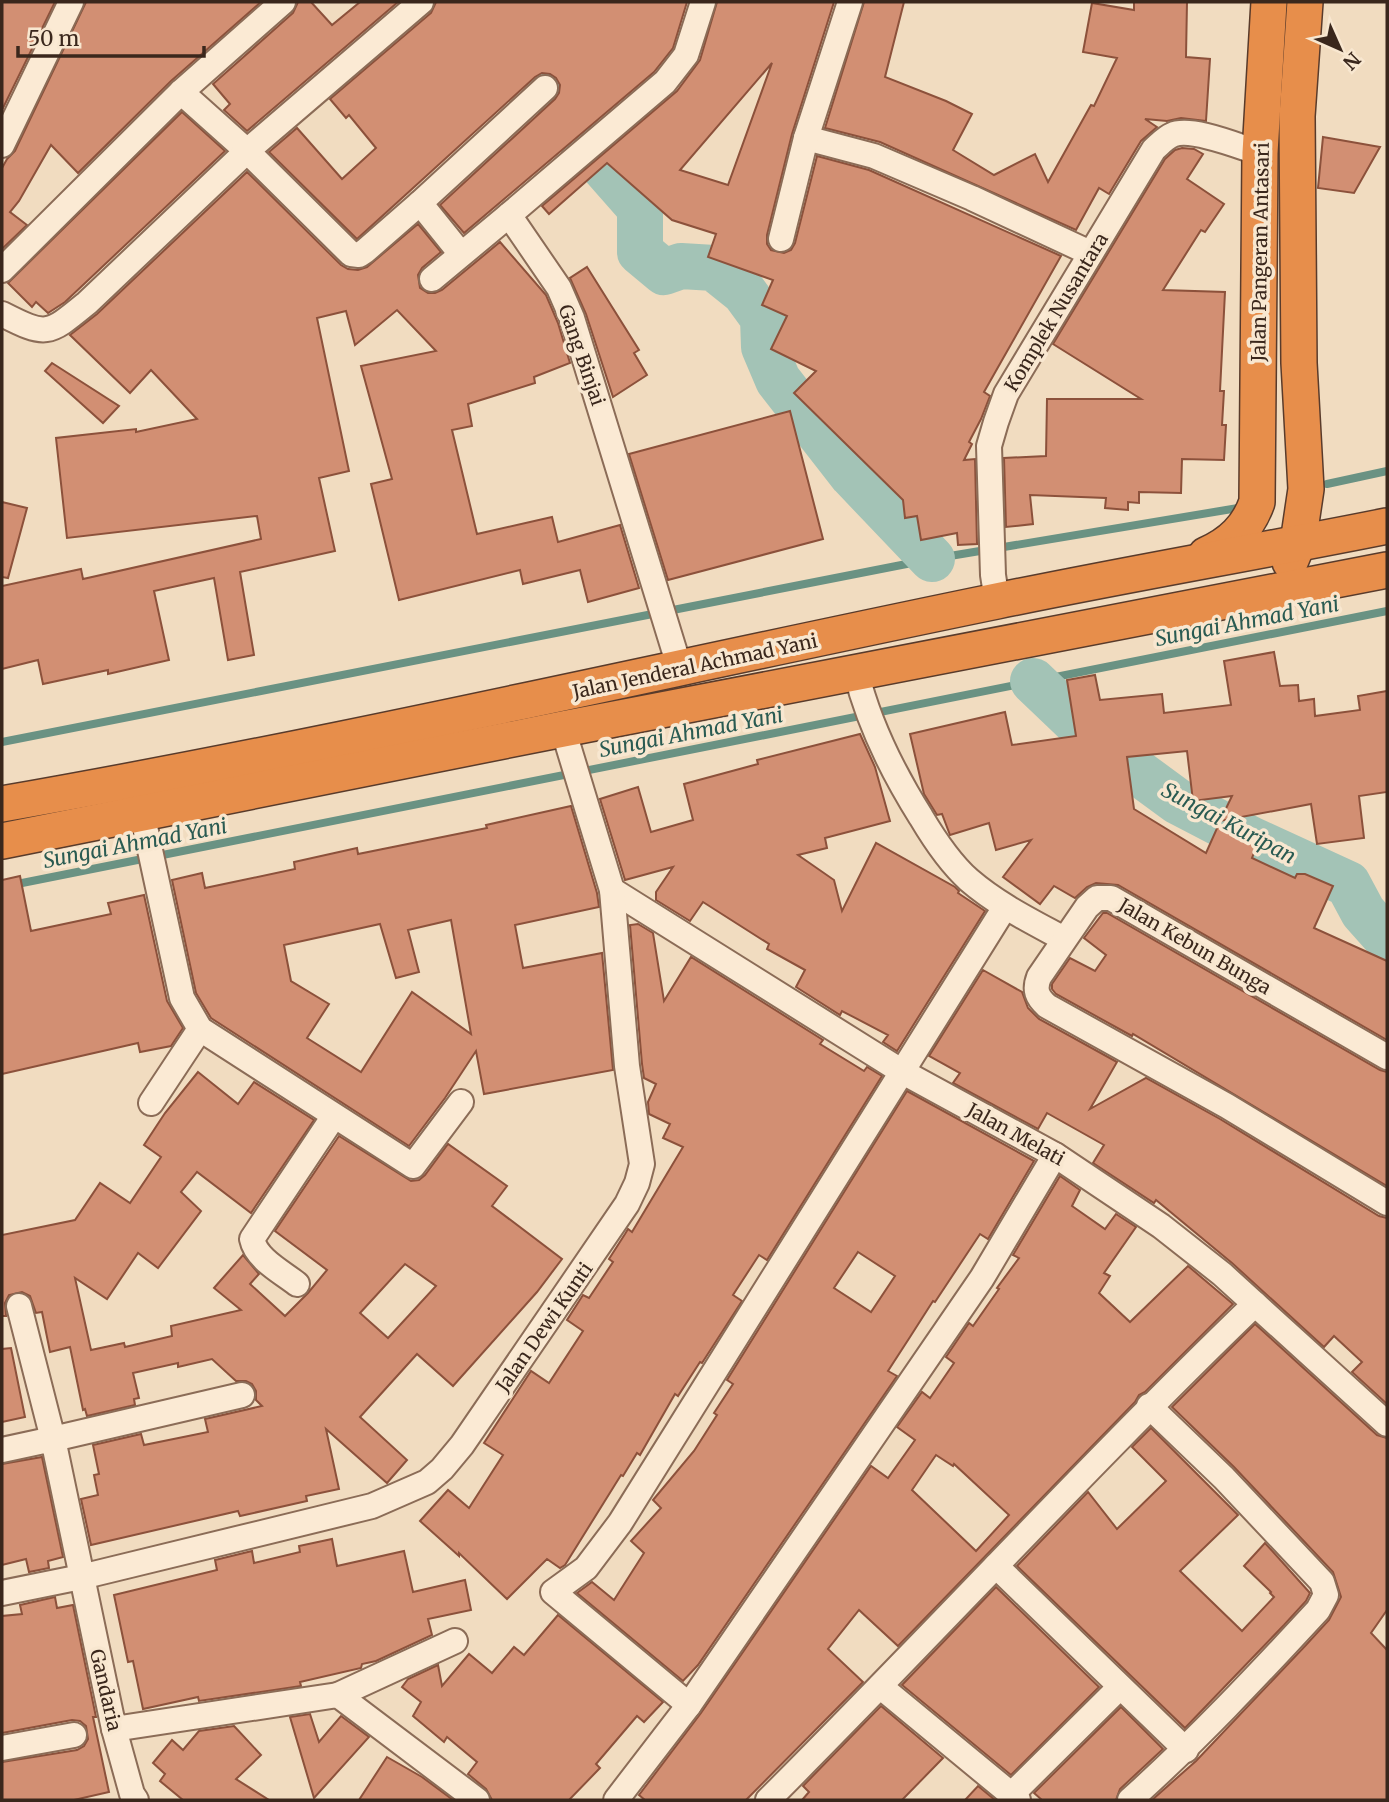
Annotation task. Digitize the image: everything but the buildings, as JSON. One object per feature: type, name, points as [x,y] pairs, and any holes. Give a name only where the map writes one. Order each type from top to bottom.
[{"type":"highway","name":"Jalan Pangeran Antasari","points":[[1186,563],[1217,550],[1237,536],[1252,516],[1257,502],[1260,153],[1269,2]]},
{"type":"highway","name":"Jalan Pangeran Antasari","points":[[1298,543],[1306,489],[1299,363],[1297,116],[1305,2]]},
{"type":"highway","points":[[1266,42],[1301,42]]},
{"type":"highway","name":"Jalan Jenderal Achmad Yani","points":[[2,804],[139,825],[412,726],[997,601],[1387,526]]},
{"type":"highway","points":[[1248,596],[1284,570],[1294,556],[1298,543]]},
{"type":"highway","name":"Jalan Jenderal Achmad Yani","points":[[2,841],[139,825],[568,745],[864,698],[1248,596],[1387,570]]},
{"type":"street","points":[[2,145],[71,2]]},
{"type":"street","points":[[2,270],[181,92],[283,2]]},
{"type":"street","points":[[2,314],[42,331],[61,325],[247,151],[421,2]]},
{"type":"street","points":[[432,279],[665,82],[679,66],[703,2]]},
{"type":"street","points":[[780,239],[806,138],[849,2]]},
{"type":"street","points":[[181,92],[247,151],[347,252],[355,255],[365,251],[545,88]]},
{"type":"street","name":"Komplek Nusantara","points":[[997,601],[993,575],[989,446],[1006,394],[1154,149],[1173,134],[1195,134],[1260,153]]},
{"type":"street","points":[[806,138],[874,156],[1090,253]]},
{"type":"street","points":[[420,202],[461,254]]},
{"type":"street","name":"Gang Binjai","points":[[509,215],[559,288],[572,318],[680,669]]},
{"type":"street","points":[[864,698],[883,752],[900,784],[945,853],[967,879],[1004,907],[1064,939]]},
{"type":"street","name":"Jalan Dewi Kunti","points":[[2,1592],[81,1577],[372,1506],[427,1482],[462,1445],[599,1246],[627,1204],[642,1164],[627,1066],[612,890],[568,745]]},
{"type":"street","points":[[139,825],[182,998],[200,1029],[413,1166],[461,1102]]},
{"type":"street","name":"Jalan Melati","points":[[612,890],[901,1071],[1055,1154],[1161,1226],[1222,1274],[1387,1424]]},
{"type":"street","name":"Jalan Kebun Bunga","points":[[1387,1057],[1111,898],[1097,898],[1092,902],[1064,939],[1036,986],[1037,994],[1047,1006],[1227,1106],[1387,1203]]},
{"type":"street","points":[[690,1705],[553,1592],[586,1568],[620,1523],[1004,907]]},
{"type":"street","points":[[151,1103],[200,1029]]},
{"type":"street","points":[[297,1284],[262,1257],[254,1247],[252,1239],[334,1116]]},
{"type":"street","points":[[616,1800],[690,1705],[982,1278],[1055,1154]]},
{"type":"street","points":[[768,1800],[881,1687],[1149,1406],[1255,1304]]},
{"type":"street","name":"Gandaria","points":[[19,1306],[53,1439],[114,1729],[136,1800]]},
{"type":"street","points":[[2,1450],[242,1395]]},
{"type":"street","points":[[1130,1800],[1186,1750],[1318,1610],[1326,1591],[1322,1582],[1224,1478],[1149,1406]]},
{"type":"street","points":[[996,1566],[1186,1750]]},
{"type":"street","points":[[114,1729],[338,1695],[455,1641]]},
{"type":"street","points":[[881,1687],[1015,1797],[1120,1687]]},
{"type":"street","points":[[338,1695],[477,1800]]},
{"type":"street","points":[[2,1748],[74,1735]]},
{"type":"waterway","points":[[534,21],[563,114],[581,141],[640,208],[640,252],[664,272],[681,266],[714,268],[744,292],[763,318],[764,347],[778,380],[852,475],[932,559]]},
{"type":"waterway","name":"Sungai Ahmad Yani","points":[[1327,484],[1387,471]]},
{"type":"waterway","name":"Sungai Ahmad Yani","points":[[2,742],[932,559],[1244,507]]},
{"type":"waterway","name":"Sungai Ahmad Yani","points":[[2,887],[1387,611]]},
{"type":"waterway","name":"Sungai Kuripan","points":[[1033,681],[1098,743],[1177,801],[1250,839],[1348,884],[1363,912],[1387,939]]}]
